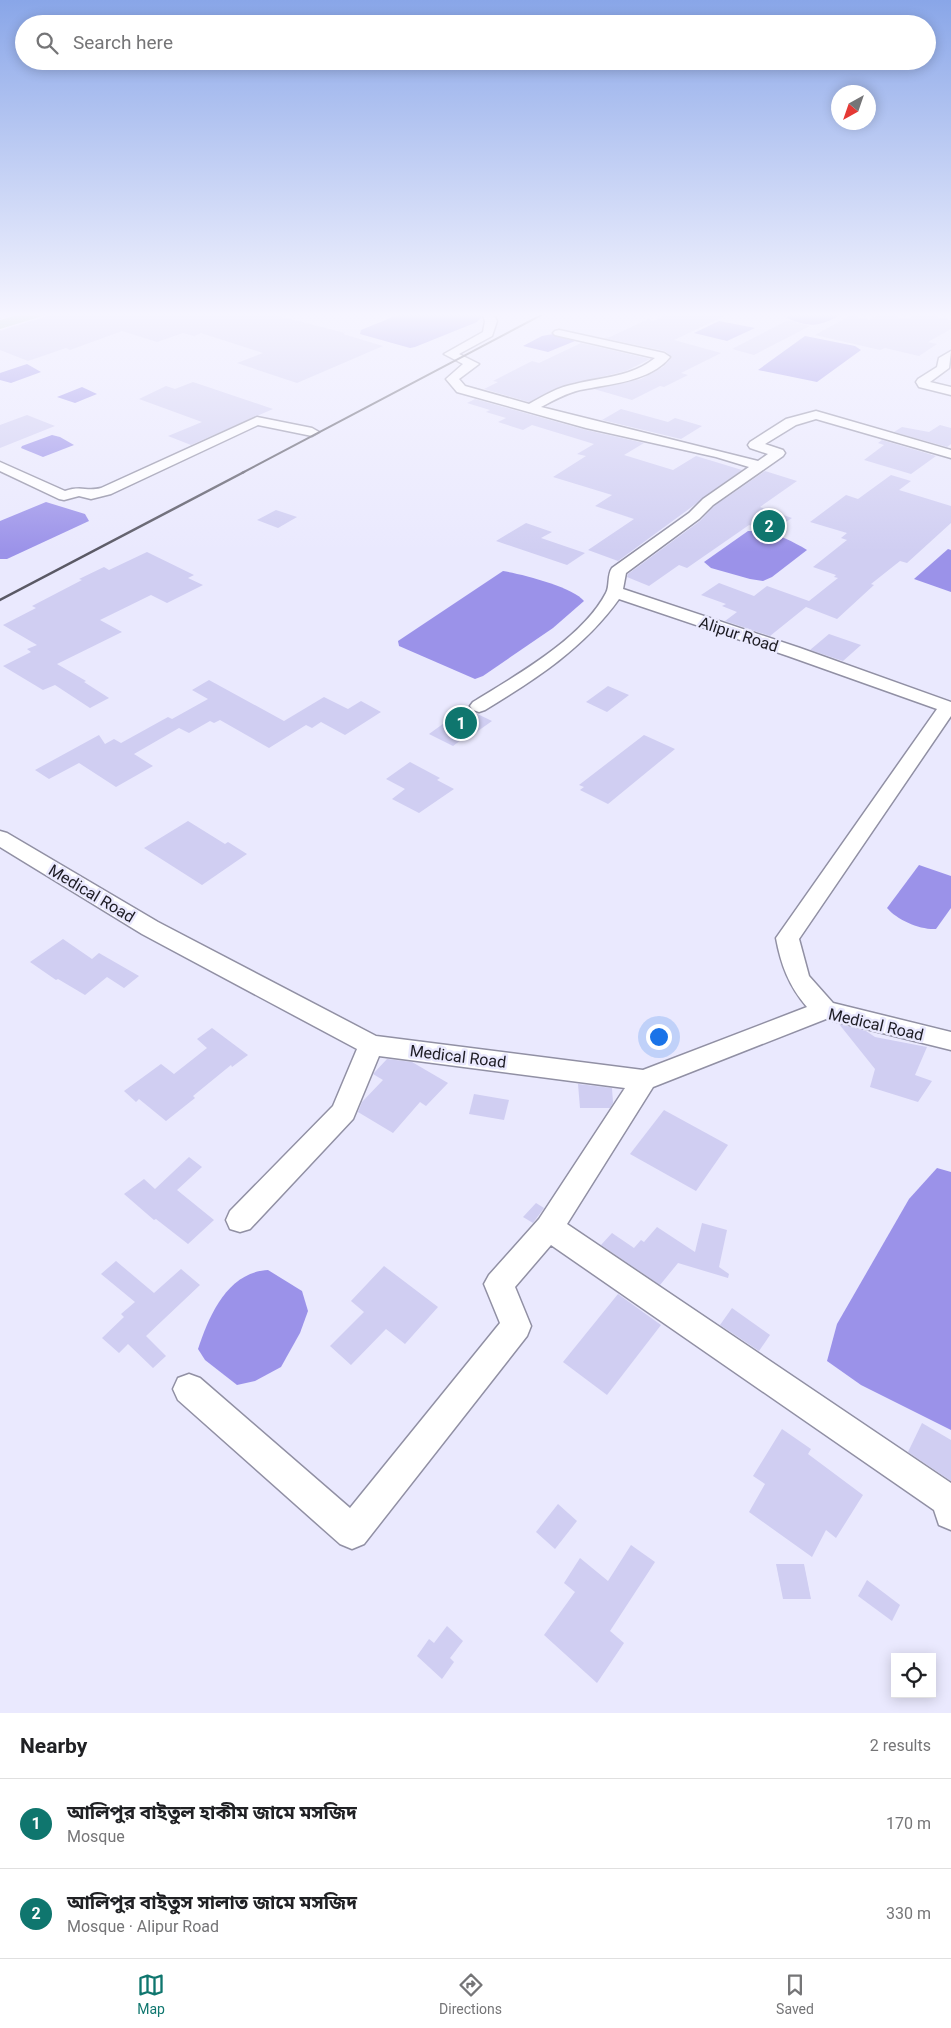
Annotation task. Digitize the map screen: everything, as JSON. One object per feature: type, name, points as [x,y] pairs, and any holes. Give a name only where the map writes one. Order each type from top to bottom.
[{"type":"street","points":[[472,392],[591,425],[698,449],[760,466]]},
{"type":"street","points":[[531,408],[562,392]]},
{"type":"street","points":[[479,706],[549,662],[603,612],[615,592],[618,570],[694,516],[708,502],[778,453],[749,444],[788,422],[802,416],[816,415],[951,454]]},
{"type":"street","points":[[0,466],[64,496],[79,490],[91,495],[106,491],[257,421],[312,432]]},
{"type":"street","points":[[698,449],[713,441],[728,443]]},
{"type":"street","name":"Alipur Road","points":[[615,592],[794,652],[949,707],[787,938],[792,965],[803,987],[825,1010]]},
{"type":"street","name":"Medical Road","points":[[0,838],[150,928],[371,1045],[644,1080],[825,1010],[951,1041]]},
{"type":"street","points":[[240,1220],[344,1112],[371,1045]]},
{"type":"street","points":[[189,1389],[352,1532],[516,1326],[499,1284],[549,1228],[644,1080]]},
{"type":"street","points":[[549,1228],[949,1501],[951,1513]]},
{"type":"shaded area","points":[[70,392],[93,392],[97,394],[75,403],[57,397]]},
{"type":"shaded area","points":[[52,435],[74,445],[43,457],[21,448],[22,446]]},
{"type":"shaded area","points":[[46,502],[85,514],[89,521],[7,559],[0,559],[0,521]]},
{"type":"shaded area","points":[[748,531],[764,532],[779,536],[807,550],[772,577],[763,581],[711,568],[704,562]]},
{"type":"shaded area","points":[[948,549],[951,550],[951,592],[914,579]]},
{"type":"shaded area","points":[[503,571],[559,586],[584,601],[553,628],[483,676],[475,679],[399,646],[398,641]]},
{"type":"shaded area","points":[[919,865],[951,876],[951,908],[936,929],[923,928],[909,923],[887,908]]},
{"type":"shaded area","points":[[937,1168],[951,1172],[951,1430],[861,1385],[827,1361],[837,1324],[909,1199]]},
{"type":"shaded area","points":[[268,1270],[302,1291],[308,1311],[300,1333],[281,1367],[255,1381],[237,1385],[205,1360],[198,1349],[214,1310],[231,1287],[242,1278]]},
{"type":"building","points":[[154,392],[222,392],[273,409],[191,445],[168,436],[202,422],[139,399]]},
{"type":"building","points":[[494,392],[550,392],[529,402]]},
{"type":"building","points":[[604,392],[648,392],[632,400]]},
{"type":"building","points":[[475,399],[586,430],[644,443],[624,455],[673,470],[696,456],[742,470],[618,561],[588,550],[634,519],[595,506],[612,495],[553,477],[586,456],[577,454],[594,444],[532,425],[523,430],[498,422],[506,418],[486,412],[490,410],[467,403]]},
{"type":"building","points":[[621,409],[668,422],[675,418],[702,426],[681,439],[602,420]]},
{"type":"building","points":[[27,415],[55,426],[0,448],[0,425]]},
{"type":"building","points":[[940,425],[951,428],[951,444],[947,447],[894,432],[902,427],[929,432]]},
{"type":"building","points":[[882,440],[936,456],[911,474],[864,460],[884,445],[878,443]]},
{"type":"building","points":[[765,471],[797,481],[760,507],[792,518],[771,532],[749,525],[687,568],[679,565],[649,586],[627,577],[628,574],[700,521],[714,506]]},
{"type":"building","points":[[891,475],[911,481],[899,490],[951,506],[951,523],[907,563],[900,561],[871,584],[874,585],[837,619],[806,607],[770,636],[725,621],[737,612],[722,606],[726,604],[701,595],[719,583],[754,596],[767,586],[809,601],[838,578],[834,577],[836,575],[813,567],[847,540],[841,538],[847,533],[810,522],[846,495],[858,499]]},
{"type":"building","points":[[276,510],[297,517],[278,528],[257,520]]},
{"type":"building","points":[[526,523],[552,532],[541,538],[585,553],[567,565],[496,541]]},
{"type":"building","points":[[147,552],[194,575],[188,578],[203,585],[167,603],[151,595],[100,620],[122,632],[57,664],[86,681],[84,682],[109,698],[90,708],[55,685],[43,690],[3,666],[31,652],[27,649],[37,645],[3,625],[36,608],[32,606],[82,580],[79,579],[104,567],[109,570]]},
{"type":"building","points":[[829,634],[861,645],[843,661],[810,650]]},
{"type":"building","points":[[209,680],[284,721],[324,697],[348,709],[361,701],[381,712],[345,735],[321,722],[312,728],[306,725],[269,748],[220,720],[214,723],[210,721],[189,733],[179,728],[134,754],[153,766],[116,787],[79,763],[49,779],[35,770],[99,735],[105,744],[114,739],[121,743],[168,717],[172,719],[208,699],[192,690]]},
{"type":"building","points":[[608,686],[629,695],[607,712],[586,702]]},
{"type":"building","points":[[465,708],[492,721],[453,746],[429,734]]},
{"type":"building","points":[[644,735],[675,749],[608,804],[580,790],[584,787],[579,785]]},
{"type":"building","points":[[410,762],[440,778],[437,780],[454,789],[419,813],[392,799],[405,789],[386,779]]},
{"type":"building","points":[[188,821],[225,844],[228,842],[247,854],[202,885],[144,848]]},
{"type":"building","points":[[63,939],[92,959],[99,953],[139,976],[124,988],[107,977],[85,995],[58,979],[56,980],[30,962]]},
{"type":"building","points":[[839,1024],[866,1031],[875,1037],[927,1047],[915,1075],[932,1081],[918,1102],[870,1087],[875,1069]]},
{"type":"building","points":[[212,1028],[248,1055],[232,1067],[231,1065],[193,1096],[195,1098],[166,1121],[139,1099],[136,1102],[124,1091],[161,1064],[174,1074],[207,1048],[197,1039]]},
{"type":"building","points":[[387,1059],[412,1062],[448,1083],[426,1106],[420,1102],[393,1133],[358,1112],[362,1102],[383,1080],[373,1074]]},
{"type":"building","points":[[578,1084],[612,1088],[613,1103],[610,1108],[580,1108]]},
{"type":"building","points":[[474,1094],[509,1100],[504,1120],[469,1114]]},
{"type":"building","points":[[664,1110],[728,1145],[696,1191],[630,1154]]},
{"type":"building","points":[[189,1157],[202,1167],[177,1190],[214,1220],[188,1244],[156,1219],[154,1220],[124,1194],[144,1179],[155,1189]]},
{"type":"building","points":[[536,1203],[544,1208],[533,1223],[523,1217]]},
{"type":"building","points":[[702,1223],[727,1230],[719,1267],[729,1274],[728,1278],[678,1263],[660,1285],[601,1245],[612,1233],[634,1248],[641,1240],[644,1242],[657,1227],[695,1252]]},
{"type":"building","points":[[116,1261],[154,1293],[181,1269],[200,1285],[146,1336],[166,1356],[153,1368],[128,1344],[119,1353],[102,1338],[124,1317],[121,1314],[135,1302],[101,1274]]},
{"type":"building","points":[[384,1266],[438,1307],[405,1344],[386,1329],[351,1365],[330,1346],[364,1312],[351,1301]]},
{"type":"building","points":[[618,1294],[661,1325],[607,1395],[563,1362]]},
{"type":"building","points":[[732,1308],[770,1335],[759,1351],[720,1325]]},
{"type":"building","points":[[922,1423],[951,1440],[951,1481],[908,1452]]},
{"type":"building","points":[[782,1429],[811,1449],[808,1454],[863,1495],[836,1538],[826,1530],[812,1557],[749,1512],[765,1484],[753,1476]]},
{"type":"building","points":[[558,1504],[577,1521],[555,1549],[536,1532]]},
{"type":"building","points":[[631,1545],[655,1562],[610,1631],[624,1643],[597,1683],[544,1635],[575,1592],[564,1583],[580,1558],[608,1581]]},
{"type":"building","points":[[776,1564],[804,1564],[811,1599],[783,1599]]},
{"type":"building","points":[[867,1580],[900,1605],[892,1621],[858,1596]]},
{"type":"building","points":[[447,1626],[463,1641],[450,1658],[454,1662],[442,1679],[417,1656],[429,1639],[434,1643]]},
{"type":"railway","points":[[242,473],[396,392]]},
{"type":"railway","points":[[0,600],[244,472]]},
{"type":"place","name":"আলিপুর বাইতুস সালাত জামে মসজিদ","points":[[769,526]]},
{"type":"place","name":"আলিপুর বাইতুল হাকীম জামে মসজিদ","points":[[461,723]]}]
